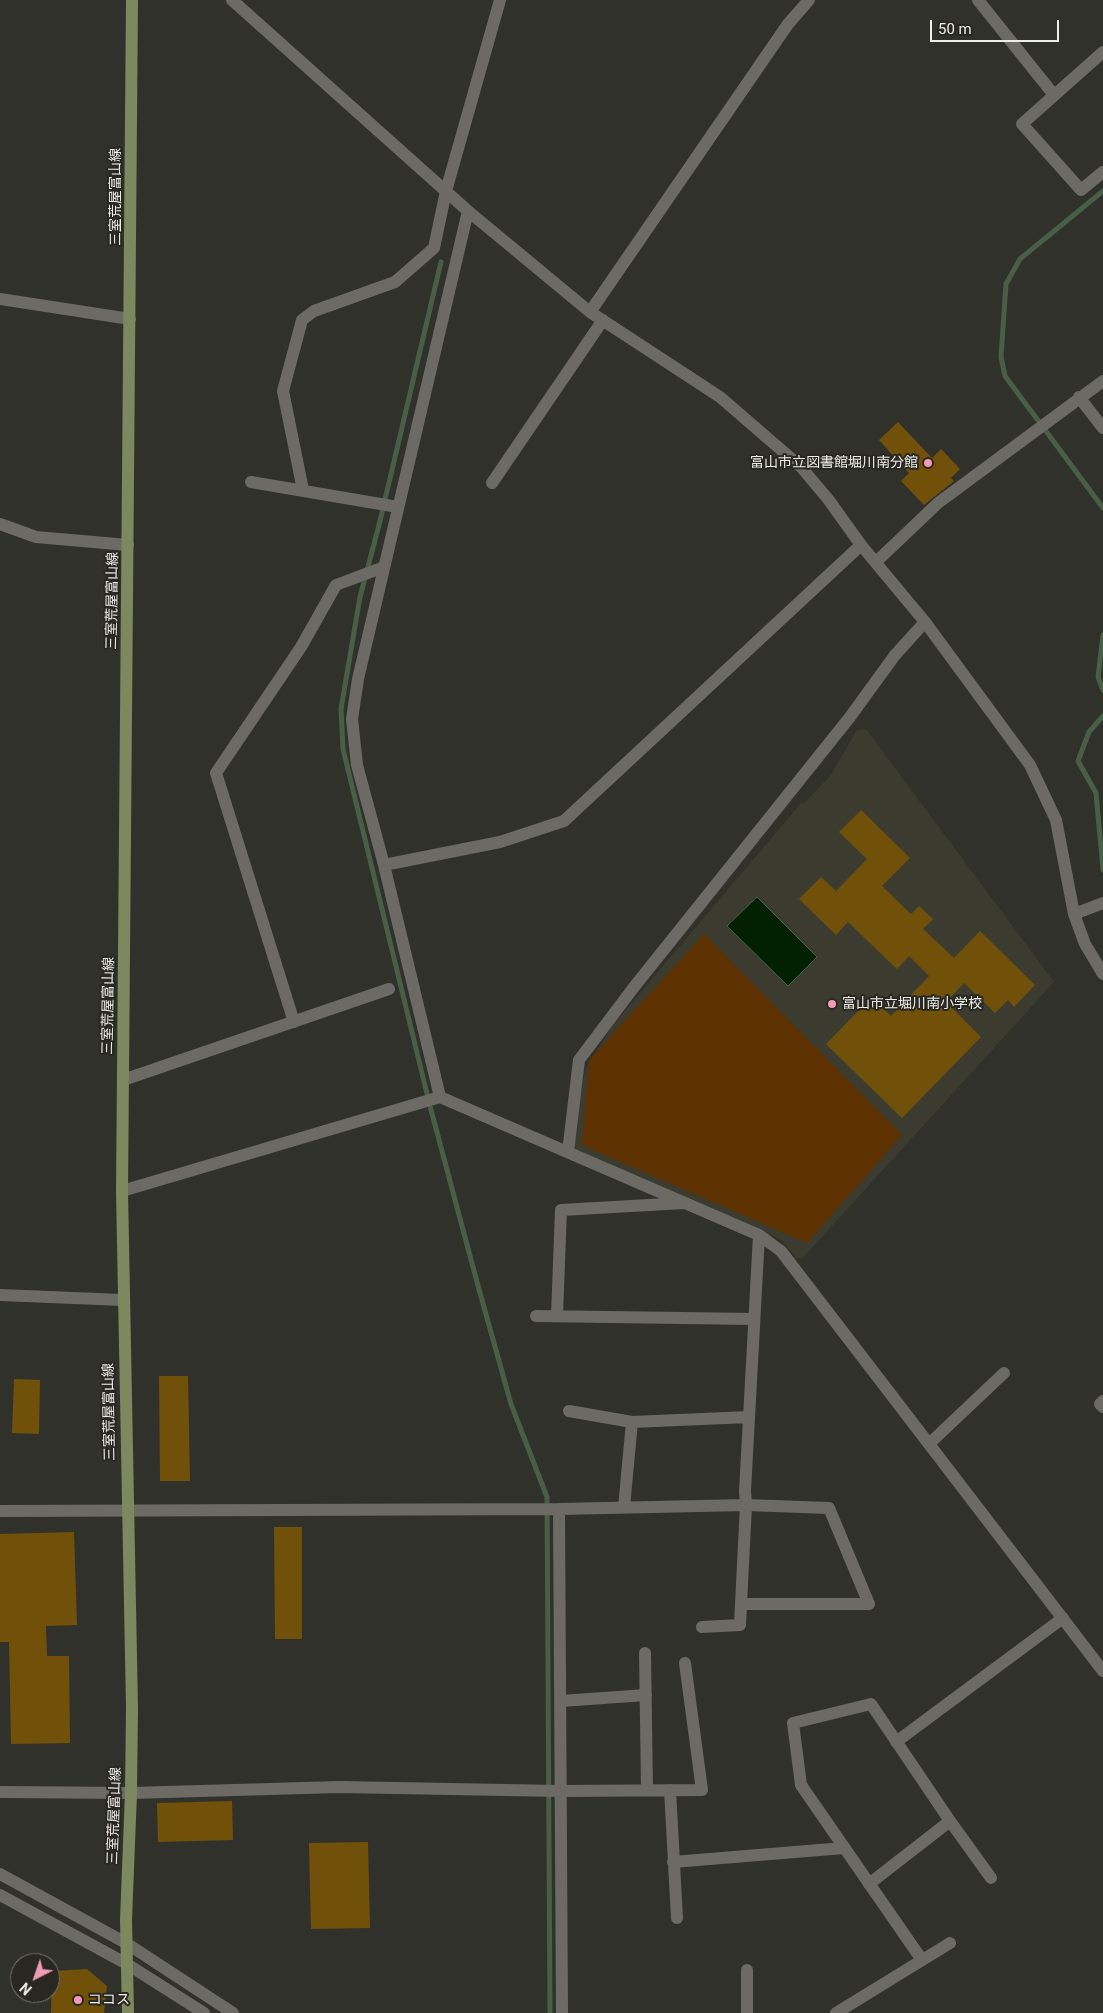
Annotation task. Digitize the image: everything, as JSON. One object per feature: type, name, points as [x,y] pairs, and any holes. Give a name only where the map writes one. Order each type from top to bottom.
[{"type":"main road","name":"三室荒屋富山線","points":[[128,2013],[126,1942],[132,1708],[122,1191],[132,0]]},
{"type":"street","points":[[232,0],[468,211],[590,312],[727,403],[801,467],[828,499],[861,545],[925,622],[1030,764],[1056,820],[1074,914],[1084,944],[1103,974]]},
{"type":"street","points":[[302,490],[283,391],[302,320],[314,311],[395,282],[434,248],[446,191],[500,0]]},
{"type":"street","points":[[590,312],[788,24],[809,0]]},
{"type":"street","points":[[978,0],[1054,95]]},
{"type":"street","points":[[1103,52],[1022,124],[1081,190],[1103,172]]},
{"type":"street","points":[[440,1097],[384,865],[357,765],[352,719],[358,679],[468,211]]},
{"type":"street","points":[[0,299],[130,319]]},
{"type":"street","points":[[492,483],[603,320]]},
{"type":"street","points":[[876,562],[938,503],[1103,381]]},
{"type":"street","points":[[1079,397],[1103,428]]},
{"type":"street","points":[[251,482],[398,507]]},
{"type":"street","points":[[0,524],[36,537],[128,545]]},
{"type":"street","points":[[384,865],[500,842],[564,821],[861,545]]},
{"type":"street","points":[[294,1022],[216,773],[302,647],[336,585],[384,567]]},
{"type":"street","points":[[568,1152],[579,1060],[634,987],[850,717],[895,656],[925,622]]},
{"type":"street","points":[[1074,914],[1103,904]]},
{"type":"street","points":[[123,1080],[389,989]]},
{"type":"street","points":[[122,1191],[440,1097],[759,1235],[781,1251],[825,1310],[869,1363],[1103,1671]]},
{"type":"street","points":[[557,1316],[561,1210],[687,1203]]},
{"type":"street","points":[[702,1627],[740,1625],[746,1505],[745,1491],[759,1235]]},
{"type":"street","points":[[0,1295],[123,1300]]},
{"type":"street","points":[[536,1316],[754,1319]]},
{"type":"street","points":[[930,1443],[1004,1373]]},
{"type":"street","points":[[1103,1401],[1100,1404],[1103,1407]]},
{"type":"street","points":[[569,1411],[632,1422],[749,1416]]},
{"type":"street","points":[[624,1508],[632,1422]]},
{"type":"street","points":[[0,1510],[559,1509],[746,1505],[829,1508],[869,1604],[741,1604]]},
{"type":"street","points":[[559,1509],[562,2013]]},
{"type":"street","points":[[896,1742],[1063,1618]]},
{"type":"street","points":[[646,1653],[647,1790]]},
{"type":"street","points":[[0,1792],[131,1792],[339,1787],[561,1791],[702,1790],[685,1663]]},
{"type":"street","points":[[561,1701],[646,1695]]},
{"type":"street","points":[[922,1960],[801,1785],[794,1723],[871,1704],[991,1878]]},
{"type":"street","points":[[670,1790],[677,1918]]},
{"type":"street","points":[[869,1884],[950,1821]]},
{"type":"street","points":[[674,1862],[844,1848]]},
{"type":"street","points":[[0,1874],[126,1942],[233,2013]]},
{"type":"street","points":[[0,1895],[127,1964],[204,2013]]},
{"type":"street","points":[[836,2013],[950,1943]]},
{"type":"street","points":[[747,1970],[747,2013]]},
{"type":"shaded area","name":"富山市立堀川南小学校","points":[[866,729],[1054,982],[802,1259],[796,1258],[782,1240],[578,1152],[572,1144],[585,1070],[612,1026],[802,802],[804,803],[831,775],[857,730]]},
{"type":"shaded area","points":[[757,897],[817,957],[788,986],[727,926]]},
{"type":"shaded area","points":[[704,934],[902,1135],[807,1243],[582,1145],[589,1060]]},
{"type":"building","name":"富山市立図書館堀川南分館","points":[[898,422],[932,458],[941,449],[960,469],[951,478],[954,481],[924,505],[901,481],[909,473],[879,440]]},
{"type":"building","points":[[861,810],[910,858],[882,886],[911,914],[919,906],[933,919],[923,929],[954,958],[980,931],[1035,985],[1014,1007],[1008,1000],[995,1013],[964,983],[946,1002],[981,1037],[902,1118],[826,1044],[872,997],[891,1016],[929,976],[909,956],[897,969],[848,922],[836,935],[799,899],[821,877],[836,891],[867,859],[839,832]]},
{"type":"building","points":[[159,1376],[188,1376],[190,1481],[160,1481]]},
{"type":"building","points":[[14,1379],[40,1380],[39,1434],[12,1433]]},
{"type":"building","points":[[274,1527],[302,1527],[302,1639],[275,1639]]},
{"type":"building","points":[[74,1532],[77,1625],[46,1626],[47,1656],[69,1656],[70,1743],[11,1744],[9,1642],[0,1642],[0,1534]]},
{"type":"building","points":[[232,1801],[233,1840],[158,1842],[157,1803]]},
{"type":"building","points":[[368,1842],[370,1928],[311,1929],[309,1843]]},
{"type":"building","name":"ココス","points":[[87,1969],[107,1986],[104,2013],[51,2013],[51,2003],[60,2003],[60,1971]]},
{"type":"waterway","points":[[1103,191],[1020,259],[1006,284],[1001,357],[1005,376],[1103,508]]},
{"type":"waterway","points":[[441,262],[379,525],[360,597],[341,709],[343,749],[431,1110],[477,1282],[511,1404],[547,1497],[550,2013]]},
{"type":"waterway","points":[[1103,635],[1098,677],[1103,690]]},
{"type":"waterway","points":[[1103,716],[1089,732],[1078,761],[1096,793],[1103,870]]},
{"type":"place","name":"富山市立図書館堀川南分館","points":[[928,463]]},
{"type":"place","name":"富山市立堀川南小学校","points":[[832,1004]]},
{"type":"place","name":"ココス","points":[[78,2000]]}]
